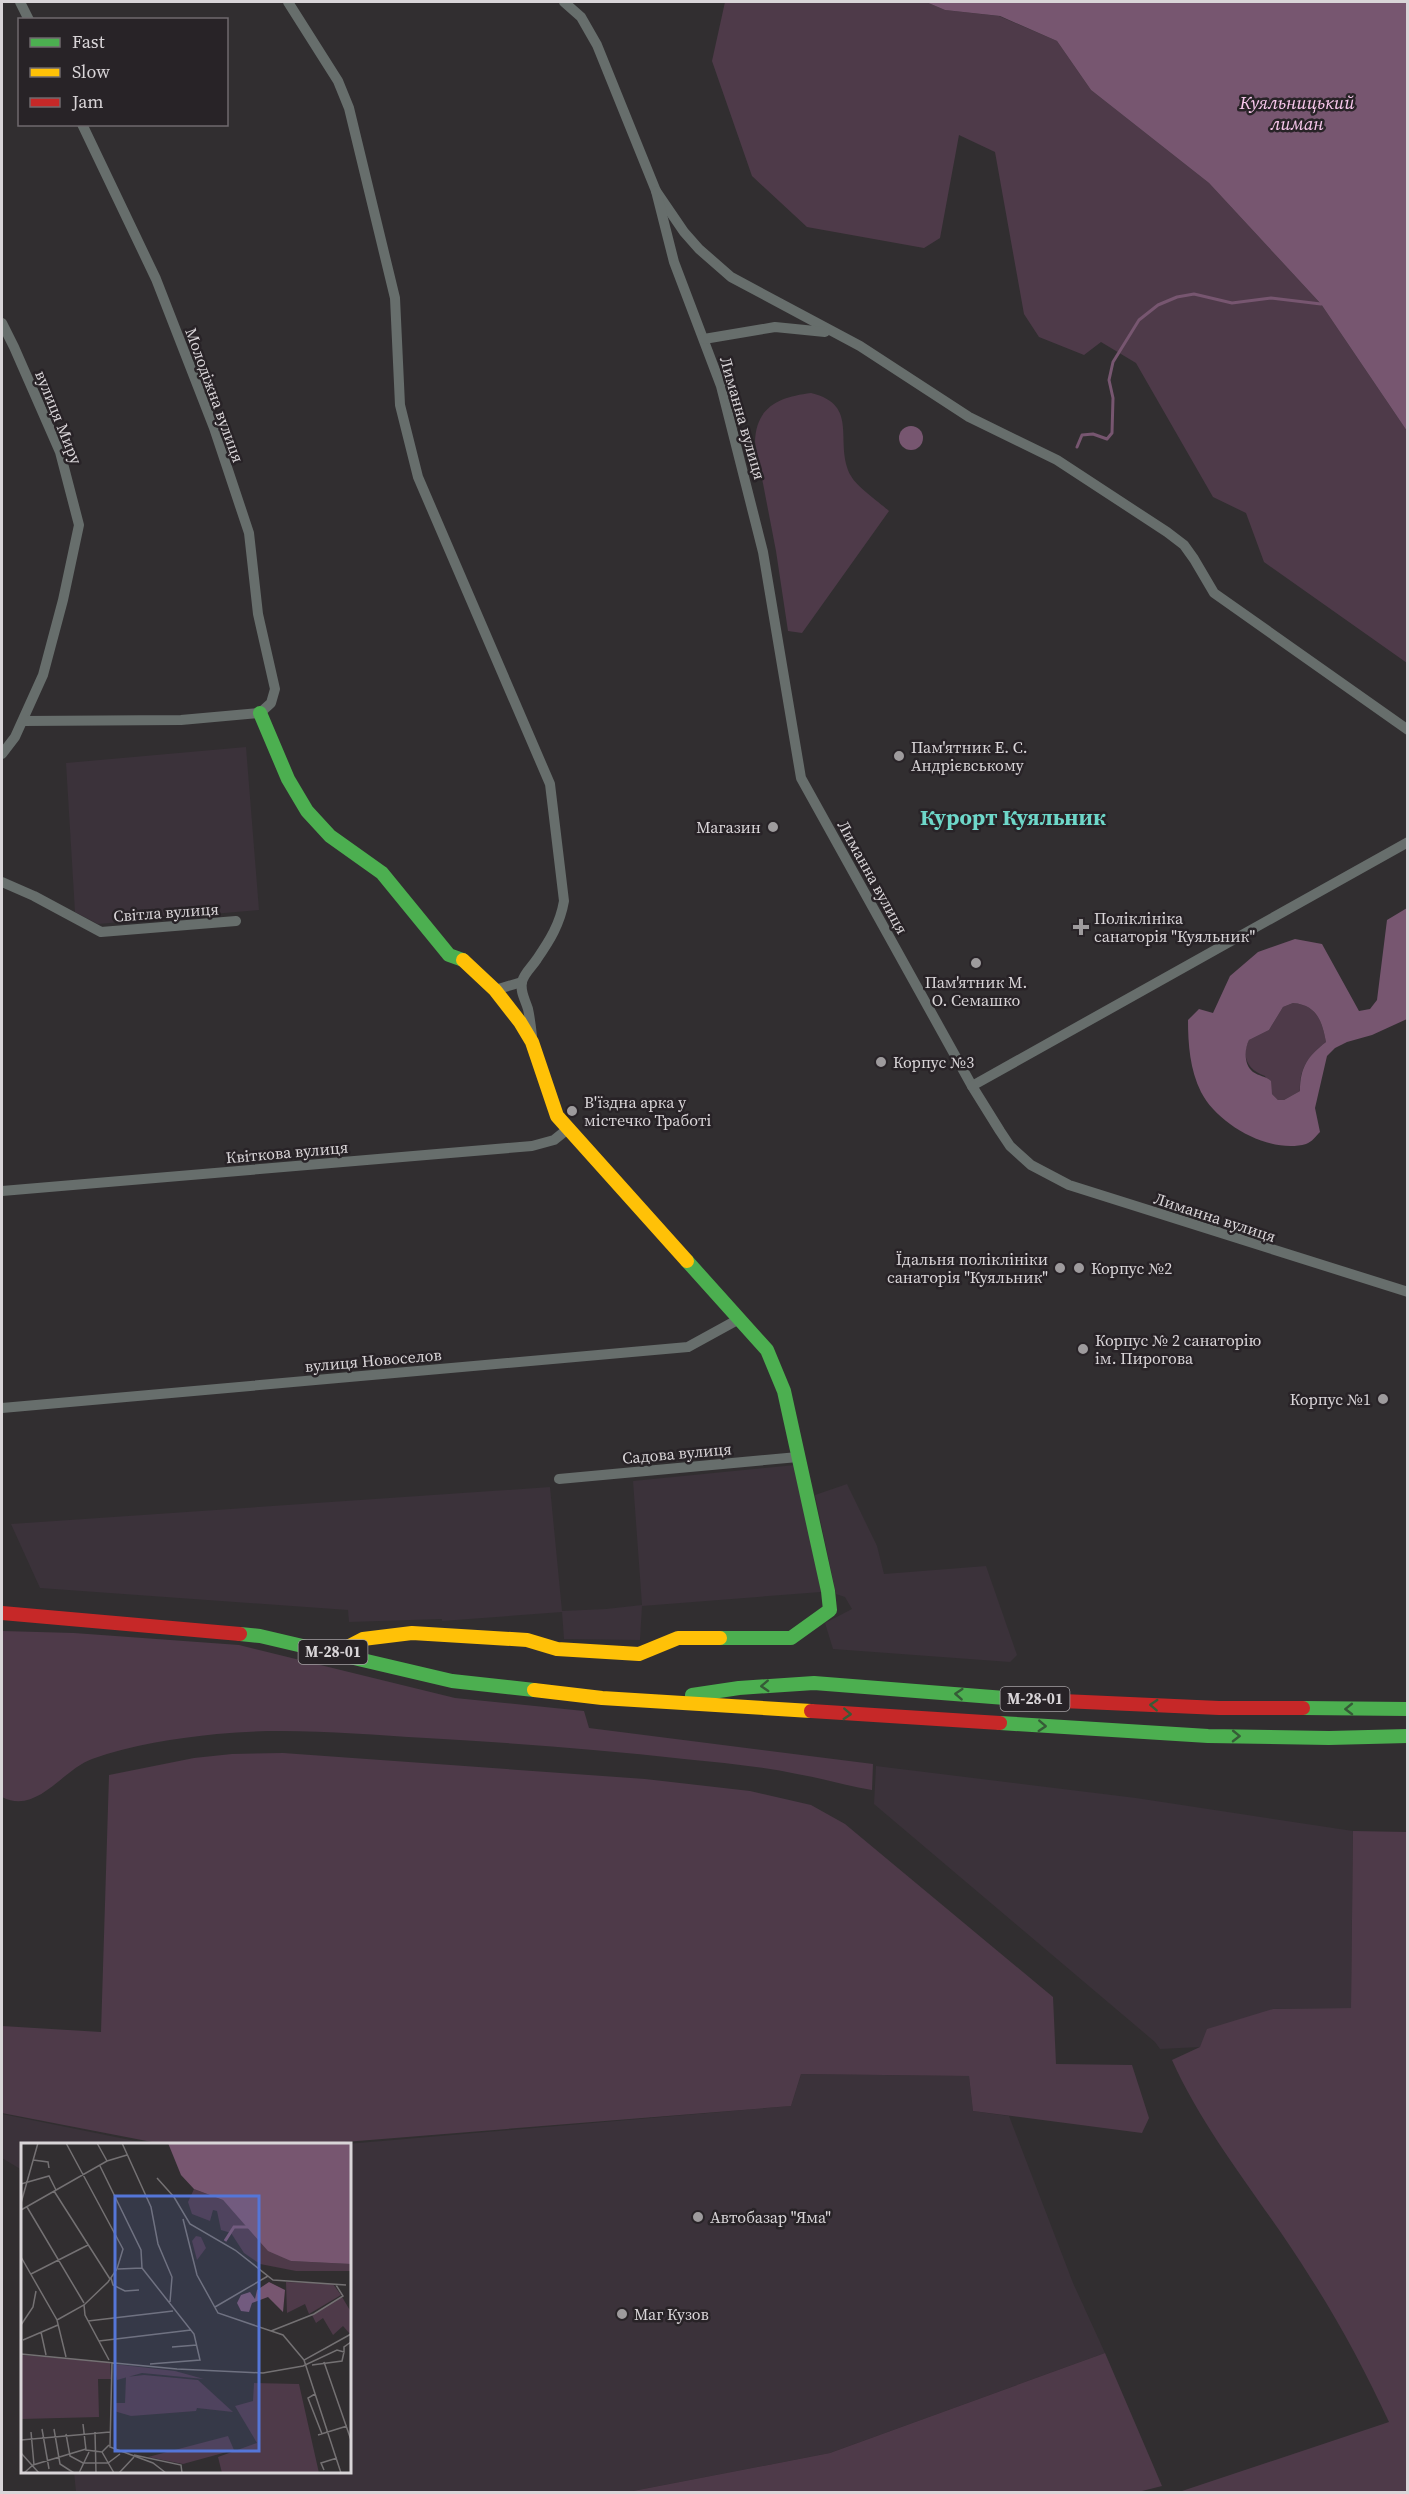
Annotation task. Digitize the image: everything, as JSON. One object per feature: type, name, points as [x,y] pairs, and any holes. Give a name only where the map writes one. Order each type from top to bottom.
[{"type":"main road","points":[[260,713],[291,782],[312,816],[329,835],[383,875],[449,955],[464,960],[495,990],[532,1042],[565,1120],[767,1350],[784,1391],[828,1591],[830,1610],[791,1638],[678,1638],[639,1654],[557,1649],[527,1640],[412,1633],[363,1639],[336,1653]]},
{"type":"main road","name":"М-28-01","points":[[2,1613],[260,1636],[452,1681],[602,1698],[663,1700],[807,1712],[1208,1736],[1329,1738],[1407,1736]]},
{"type":"main road","name":"М-28-01","points":[[663,1700],[739,1688],[814,1683],[1020,1699],[1208,1707],[1407,1709]]},
{"type":"street","points":[[20,2],[28,18]]},
{"type":"street","points":[[288,2],[338,81],[349,108],[361,151],[395,298],[400,405],[418,477],[550,784],[564,901],[555,931],[533,966],[524,974],[522,982],[521,989],[529,1016],[532,1042]]},
{"type":"street","points":[[564,2],[580,17],[597,45],[656,191],[699,249],[731,277],[831,333],[860,346],[969,417],[1057,460],[1167,532],[1184,545],[1214,594],[1407,730]]},
{"type":"street","name":"Молодіжна вулиця","points":[[83,126],[156,279],[217,439],[249,533],[258,614],[275,689],[271,703],[260,713]]},
{"type":"street","name":"Лиманна вулиця","points":[[656,191],[674,262],[721,386],[763,552],[801,778],[972,1086],[1010,1146],[1043,1173],[1069,1185],[1407,1292]]},
{"type":"street","name":"вулиця Миру","points":[[2,323],[60,452],[79,525],[63,600],[43,675],[23,721]]},
{"type":"street","points":[[704,339],[775,327],[831,333]]},
{"type":"street","points":[[2,754],[15,737],[23,721],[182,720],[260,713]]},
{"type":"street","points":[[972,1086],[1407,842]]},
{"type":"street","name":"Світла вулиця","points":[[2,882],[34,896],[101,932],[236,921]]},
{"type":"street","points":[[495,990],[522,982]]},
{"type":"street","name":"Квіткова вулиця","points":[[2,1191],[532,1146],[554,1140],[565,1120]]},
{"type":"street","name":"вулиця Новоселов","points":[[2,1408],[688,1347],[739,1319]]},
{"type":"street","name":"Садова вулиця","points":[[559,1479],[798,1457]]},
{"type":"shaded area","points":[[725,2],[926,2],[945,10],[999,16],[1057,41],[1091,90],[1209,183],[1321,304],[1407,431],[1407,663],[1264,562],[1246,513],[1213,497],[1136,363],[1101,342],[1084,355],[1039,337],[1024,314],[995,152],[959,135],[940,238],[924,248],[807,227],[752,176],[712,61]]},
{"type":"shaded area","points":[[811,393],[836,406],[841,416],[846,463],[851,476],[863,490],[889,511],[802,633],[788,631],[776,551],[755,442],[756,430],[765,412],[789,397]]},
{"type":"shaded area","points":[[246,747],[259,910],[98,924],[75,912],[66,763]]},
{"type":"shaded area","points":[[1293,1003],[1308,1007],[1317,1015],[1323,1027],[1326,1042],[1306,1063],[1301,1075],[1300,1091],[1284,1100],[1278,1100],[1272,1094],[1265,1076],[1251,1067],[1245,1052],[1249,1040],[1269,1030],[1283,1007]]},
{"type":"shaded area","points":[[795,1465],[821,1592],[642,1606],[640,1640],[564,1639],[562,1612],[442,1621],[442,1619],[349,1622],[348,1610],[40,1588],[11,1524],[550,1487],[562,1611],[606,1609],[642,1605],[633,1481]]},
{"type":"shaded area","points":[[847,1484],[877,1546],[884,1574],[986,1566],[1017,1655],[1010,1662],[833,1649],[825,1623],[852,1609],[845,1597],[836,1594],[815,1495]]},
{"type":"shaded area","points":[[2,1631],[74,1633],[239,1645],[455,1698],[584,1711],[589,1728],[873,1764],[872,1790],[769,1769],[620,1752],[374,1735],[269,1731],[186,1738],[122,1750],[92,1759],[81,1765],[38,1796],[15,1801],[2,1797]]},
{"type":"shaded area","points":[[283,1753],[645,1779],[750,1791],[811,1805],[845,1824],[1053,1997],[1056,2064],[1132,2065],[1149,2118],[1142,2133],[973,2111],[969,2076],[801,2074],[791,2106],[332,2143],[152,2143],[2,2113],[2,2026],[101,2032],[109,1775],[194,1758],[232,1754]]},
{"type":"shaded area","points":[[876,1766],[1136,1798],[1353,1831],[1351,2008],[1273,2009],[1200,2047],[1160,2049],[1155,2042],[874,1804]]},
{"type":"shaded area","points":[[1353,1831],[1407,1832],[1407,2492],[1179,2492],[1389,2422],[1332,2312],[1293,2250],[1219,2144],[1186,2089],[1172,2060],[1200,2047],[1207,2029],[1273,2009],[1351,2008]]},
{"type":"shaded area","name":"Автобазар \"Яма\"","points":[[801,2074],[969,2076],[973,2111],[1009,2116],[1073,2283],[1105,2353],[830,2453],[628,2492],[76,2492],[74,2473],[351,2473],[351,2144],[791,2106]]},
{"type":"shaded area","points":[[2,2114],[145,2143],[21,2143],[21,2169],[2,2158]]},
{"type":"shaded area","points":[[1105,2353],[1162,2486],[1138,2492],[628,2492],[830,2453]]},
{"type":"water","name":"Куяльницький лиман","points":[[926,2],[1407,2],[1407,431],[1321,304],[1209,183],[1091,90],[1057,41],[1000,16],[945,10]]},
{"type":"water","points":[[911,426],[919,430],[923,438],[919,446],[911,450],[903,446],[899,438],[903,430]]},
{"type":"water","points":[[1407,908],[1407,1019],[1372,1035],[1347,1042],[1335,1048],[1327,1056],[1315,1108],[1320,1132],[1306,1144],[1277,1145],[1261,1141],[1232,1126],[1209,1104],[1201,1092],[1192,1066],[1188,1020],[1199,1009],[1213,1013],[1230,976],[1258,952],[1295,939],[1322,944],[1359,1011],[1370,1009],[1377,1000],[1387,920]],"holes":[[[1293,1003],[1301,1004],[1317,1015],[1323,1027],[1326,1042],[1306,1063],[1300,1091],[1284,1100],[1278,1100],[1272,1094],[1271,1081],[1250,1069],[1246,1061],[1246,1048],[1249,1040],[1269,1030],[1283,1007]]]},
{"type":"waterway","points":[[1077,447],[1082,435],[1093,434],[1107,439],[1112,433],[1113,398],[1109,380],[1113,362],[1139,320],[1158,305],[1177,297],[1194,294],[1232,303],[1271,298],[1321,304]]},
{"type":"traffic: fast","points":[[260,713],[288,779],[307,811],[330,836],[382,873],[449,955],[463,960]]},
{"type":"traffic: fast","points":[[687,1261],[767,1350],[784,1391],[828,1591],[830,1610],[791,1638],[720,1638]]},
{"type":"traffic: fast","points":[[240,1634],[260,1636],[452,1681],[534,1690]]},
{"type":"traffic: fast","points":[[692,1695],[739,1688],[814,1683],[1018,1699]]},
{"type":"traffic: fast","points":[[1303,1708],[1408,1709]]},
{"type":"traffic: fast","points":[[1000,1723],[1208,1736],[1329,1738],[1408,1736]]},
{"type":"traffic: slow","points":[[463,960],[495,990],[520,1022],[532,1042],[557,1116],[687,1261]]},
{"type":"traffic: slow","points":[[336,1653],[363,1639],[412,1633],[527,1640],[557,1649],[639,1654],[678,1638],[720,1638]]},
{"type":"traffic: slow","points":[[534,1690],[602,1698],[811,1711]]},
{"type":"traffic: jam","points":[[2,1613],[240,1634]]},
{"type":"traffic: jam","points":[[1018,1699],[1219,1708],[1303,1708]]},
{"type":"traffic: jam","points":[[811,1711],[1000,1723]]},
{"type":"place","name":"Пам'ятник Е. С. Андрієвському","points":[[899,756]]},
{"type":"place","name":"Магазин","points":[[773,827]]},
{"type":"place","name":"Поліклініка санаторія \"Куяльник\"","points":[[1081,927]]},
{"type":"place","name":"Пам'ятник М. О. Семашко","points":[[976,963]]},
{"type":"place","name":"Корпус №3","points":[[881,1062]]},
{"type":"place","name":"В'їздна арка у містечко Тработі","points":[[572,1111]]},
{"type":"place","name":"Їдальня поліклініки санаторія \"Куяльник\"","points":[[1060,1268]]},
{"type":"place","name":"Корпус №2","points":[[1079,1268]]},
{"type":"place","name":"Корпус № 2 санаторію ім. Пирогова","points":[[1083,1349]]},
{"type":"place","name":"Корпус №1","points":[[1383,1399]]},
{"type":"place","name":"Автобазар \"Яма\"","points":[[698,2217]]},
{"type":"place","name":"Маг Кузов","points":[[622,2314]]},
{"type":"district","name":"Курорт Куяльник","points":[[1013,817]]}]
